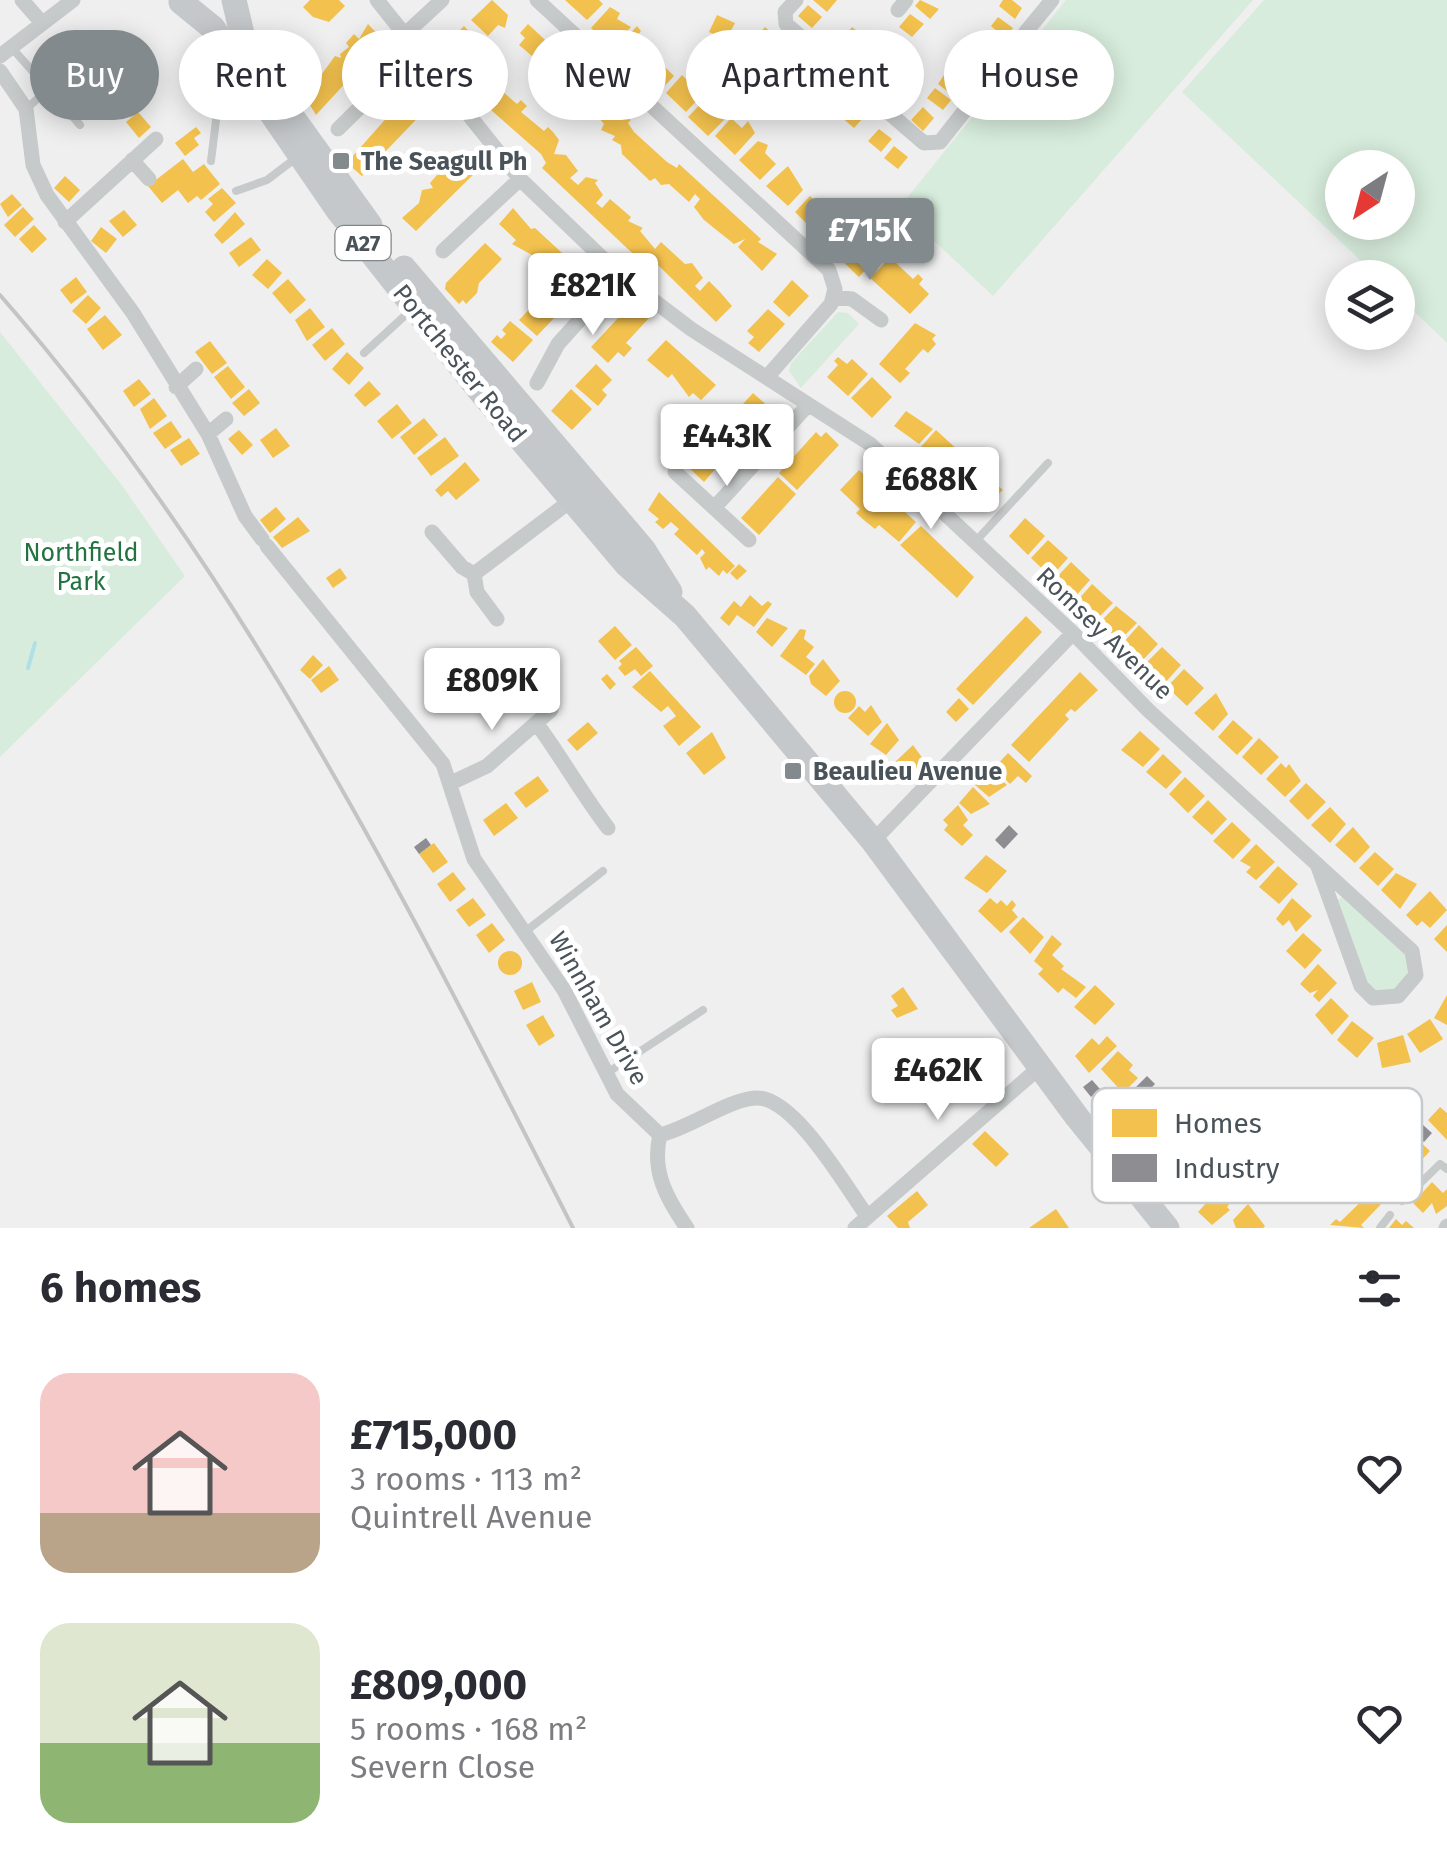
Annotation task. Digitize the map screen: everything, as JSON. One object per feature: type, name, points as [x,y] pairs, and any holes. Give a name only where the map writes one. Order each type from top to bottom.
[{"type":"main road","name":"Portchester Road","points":[[234,0],[256,64],[382,242],[643,549],[684,616]]},
{"type":"main road","name":"Portchester Road","points":[[178,1],[206,20],[213,30]]},
{"type":"main road","name":"Portchester Road","points":[[275,120],[414,308],[626,564],[684,616],[873,842],[1092,1133]]},
{"type":"main road","name":"Portchester Road","points":[[1147,1203],[1167,1228]]},
{"type":"street","points":[[22,0],[42,23]]},
{"type":"street","points":[[6,52],[73,0]]},
{"type":"street","name":"Romsey Avenue","points":[[377,0],[399,30]]},
{"type":"street","points":[[410,30],[442,0]]},
{"type":"street","points":[[536,0],[829,270],[834,298]]},
{"type":"street","points":[[796,0],[785,12],[786,24],[924,143],[940,142],[957,120]]},
{"type":"street","points":[[1027,30],[1052,0]]},
{"type":"street","points":[[0,71],[26,109]]},
{"type":"street","name":"Winnham Drive","points":[[26,109],[33,165],[65,222],[133,313],[208,434],[244,516],[443,764],[458,821],[474,859],[564,990],[628,1109],[660,1134]]},
{"type":"street","points":[[338,129],[347,120]]},
{"type":"street","name":"Romsey Avenue","points":[[472,120],[520,179],[620,275],[691,328],[870,444],[1073,633],[1148,710],[1317,864],[1412,951],[1416,975],[1398,996],[1372,998],[1361,986],[1317,864]]},
{"type":"street","points":[[65,222],[156,139]]},
{"type":"street","points":[[132,160],[148,180]]},
{"type":"street","points":[[444,252],[520,179]]},
{"type":"street","points":[[538,383],[558,344],[620,275]]},
{"type":"street","points":[[834,298],[852,300],[881,320]]},
{"type":"street","points":[[767,376],[834,298]]},
{"type":"street","points":[[176,387],[196,370]]},
{"type":"street","points":[[714,508],[808,405]]},
{"type":"street","points":[[208,434],[226,418]]},
{"type":"street","points":[[675,472],[748,540]]},
{"type":"street","points":[[474,574],[573,499]]},
{"type":"street","points":[[432,532],[462,567],[474,574]]},
{"type":"street","points":[[474,574],[477,592],[496,619]]},
{"type":"street","points":[[873,842],[1073,633]]},
{"type":"street","points":[[450,782],[487,766],[551,710]]},
{"type":"street","points":[[537,724],[558,751],[570,780],[608,828]]},
{"type":"street","points":[[440,827],[458,821]]},
{"type":"street","points":[[687,1228],[669,1203],[657,1167],[660,1134],[686,1128],[755,1098],[768,1100],[788,1111],[802,1126],[861,1222],[1040,1067]]},
{"type":"lane","points":[[6,52],[30,74]]},
{"type":"lane","points":[[26,109],[30,106]]},
{"type":"lane","points":[[76,120],[80,124]]},
{"type":"lane","points":[[211,162],[216,120]]},
{"type":"lane","points":[[236,192],[267,180],[299,156]]},
{"type":"lane","points":[[364,354],[414,308]]},
{"type":"lane","points":[[974,543],[1048,463]]},
{"type":"lane","points":[[526,931],[603,871]]},
{"type":"lane","points":[[607,1072],[703,1010]]},
{"type":"lane","points":[[1422,1181],[1440,1164],[1447,1170]]},
{"type":"lane","points":[[1380,1228],[1390,1215]]},
{"type":"green space","points":[[1066,0],[1253,0],[993,296],[899,208],[970,120],[1114,120],[1114,30],[1042,30]]},
{"type":"green space","points":[[1264,0],[1447,0],[1447,343],[1415,312],[1415,260],[1360,260],[1339,240],[1415,240],[1415,150],[1325,150],[1325,227],[1182,92]]},
{"type":"green space","points":[[838,312],[848,313],[859,324],[801,388],[789,371],[791,363]]},
{"type":"green space","name":"Northfield Park","points":[[0,332],[121,484],[185,576],[0,757]]},
{"type":"green space","points":[[1342,897],[1408,955],[1411,968],[1399,988],[1382,994],[1368,986],[1337,900]]},
{"type":"building: Homes","points":[[310,0],[339,0],[345,6],[329,22],[313,17],[303,7]]},
{"type":"building: Homes","points":[[492,0],[508,15],[505,28],[498,25],[493,30],[482,30],[471,20]]},
{"type":"building: Homes","points":[[565,0],[599,0],[603,4],[587,20]]},
{"type":"building: Homes","points":[[813,0],[837,0],[827,12]]},
{"type":"building: Homes","points":[[920,0],[939,9],[930,19],[915,6]]},
{"type":"building: Homes","points":[[1003,0],[1012,0],[1022,8],[1015,19],[999,6]]},
{"type":"building: Homes","points":[[808,5],[822,17],[812,28],[798,16]]},
{"type":"building: Homes","points":[[610,7],[620,13],[617,19],[631,27],[628,30],[591,28]]},
{"type":"building: Homes","points":[[910,14],[924,24],[918,30],[899,27]]},
{"type":"building: Homes","points":[[717,15],[735,23],[731,30],[710,30]]},
{"type":"building: Homes","points":[[998,17],[1013,28],[996,30],[991,26]]},
{"type":"building: Homes","points":[[528,24],[534,30],[528,30],[528,53],[519,45],[525,38],[520,33]]},
{"type":"building: Homes","points":[[342,52],[342,87],[322,108],[322,74],[335,56],[341,58]]},
{"type":"building: Homes","points":[[666,68],[674,76],[666,84]]},
{"type":"building: Homes","points":[[682,75],[686,79],[686,112],[666,93]]},
{"type":"building: Homes","points":[[935,88],[944,95],[944,109],[943,110],[927,98]]},
{"type":"building: Homes","points":[[508,96],[527,106],[521,112],[528,120],[553,132],[559,140],[554,154],[566,155],[578,171],[570,178],[578,185],[586,177],[598,180],[595,183],[603,195],[596,203],[602,208],[610,199],[631,217],[628,221],[643,228],[640,231],[655,249],[661,242],[685,264],[692,263],[703,278],[695,286],[700,291],[709,281],[732,306],[716,322],[652,259],[643,254],[639,258],[630,251],[542,168],[546,163],[502,120],[508,120]]},
{"type":"building: Homes","points":[[924,108],[934,118],[923,131],[911,120],[924,120]]},
{"type":"building: Homes","points":[[145,120],[151,127],[139,138],[126,122]]},
{"type":"building: Homes","points":[[385,120],[416,120],[362,176],[348,164]]},
{"type":"building: Homes","points":[[600,120],[631,120],[628,123],[634,132],[667,162],[677,168],[679,164],[761,239],[758,242],[777,254],[762,271],[738,247],[745,239],[734,244],[704,220],[694,207],[700,199],[695,194],[689,202],[669,184],[661,185],[655,178],[650,181],[622,154],[621,145],[612,140],[615,136],[601,130],[604,124]]},
{"type":"building: Homes","points":[[691,120],[724,120],[708,136]]},
{"type":"building: Homes","points":[[729,120],[742,128],[748,121],[755,133],[735,155],[715,136]]},
{"type":"building: Homes","points":[[845,120],[861,120],[854,128]]},
{"type":"building: Homes","points":[[196,127],[201,133],[194,138],[199,145],[185,156],[175,143]]},
{"type":"building: Homes","points":[[879,129],[892,139],[881,152],[868,141]]},
{"type":"building: Homes","points":[[758,141],[768,145],[765,153],[776,164],[760,180],[739,160]]},
{"type":"building: Homes","points":[[894,146],[908,157],[898,169],[884,158]]},
{"type":"building: Homes","points":[[470,152],[483,165],[416,231],[402,218],[419,203],[422,190],[433,188],[430,183],[437,175],[450,172],[445,167],[453,159],[457,163]]},
{"type":"building: Homes","points":[[183,159],[193,172],[204,164],[220,184],[201,200],[197,196],[188,203],[178,190],[162,203],[148,186]]},
{"type":"building: Homes","points":[[788,166],[803,190],[788,206],[766,186]]},
{"type":"building: Homes","points":[[65,176],[80,190],[69,202],[54,188]]},
{"type":"building: Homes","points":[[222,188],[236,203],[214,222],[205,212],[213,204],[208,199]]},
{"type":"building: Homes","points":[[12,194],[22,205],[8,217],[0,204]]},
{"type":"building: Homes","points":[[810,196],[831,216],[815,232],[795,212]]},
{"type":"building: Homes","points":[[23,207],[34,219],[15,237],[4,225]]},
{"type":"building: Homes","points":[[513,208],[531,229],[535,228],[574,264],[573,268],[596,283],[580,301],[565,284],[560,285],[537,266],[540,262],[532,255],[512,244],[516,240],[499,224]]},
{"type":"building: Homes","points":[[124,210],[137,225],[123,237],[109,221]]},
{"type":"building: Homes","points":[[235,212],[245,224],[222,244],[214,235]]},
{"type":"building: Homes","points":[[838,216],[879,254],[859,277],[818,238]]},
{"type":"building: Homes","points":[[34,225],[47,239],[32,253],[19,239]]},
{"type":"building: Homes","points":[[101,227],[117,239],[106,253],[91,241]]},
{"type":"building: Homes","points":[[251,237],[261,250],[239,267],[229,253]]},
{"type":"building: Homes","points":[[485,243],[502,259],[479,283],[477,293],[466,304],[463,300],[459,304],[445,289],[446,283]]},
{"type":"building: Homes","points":[[895,253],[895,262],[913,279],[918,274],[923,279],[919,284],[929,294],[910,314],[870,278]]},
{"type":"building: Homes","points":[[267,259],[282,273],[268,289],[252,275]]},
{"type":"building: Homes","points":[[76,277],[87,292],[71,304],[60,290]]},
{"type":"building: Homes","points":[[288,279],[306,300],[290,314],[272,293]]},
{"type":"building: Homes","points":[[792,280],[809,296],[789,317],[773,302]]},
{"type":"building: Homes","points":[[88,295],[101,308],[86,324],[72,311]]},
{"type":"building: Homes","points":[[540,298],[557,315],[537,336],[519,320]]},
{"type":"building: Homes","points":[[633,302],[649,318],[626,343],[632,348],[624,357],[618,352],[608,363],[591,347]]},
{"type":"building: Homes","points":[[310,308],[325,327],[307,341],[295,320]]},
{"type":"building: Homes","points":[[768,309],[785,324],[759,352],[748,343],[754,337],[747,331]]},
{"type":"building: Homes","points":[[105,315],[122,335],[103,350],[87,329]]},
{"type":"building: Homes","points":[[510,321],[533,340],[513,362],[491,342],[497,335],[501,339],[506,334],[502,330]]},
{"type":"building: Homes","points":[[915,323],[936,335],[932,339],[936,344],[928,353],[923,349],[905,369],[910,373],[900,383],[879,364]]},
{"type":"building: Homes","points":[[332,328],[345,344],[325,361],[312,345]]},
{"type":"building: Homes","points":[[666,340],[716,385],[701,400],[693,393],[689,397],[672,374],[668,378],[647,360]]},
{"type":"building: Homes","points":[[210,341],[227,363],[212,374],[195,352]]},
{"type":"building: Homes","points":[[347,352],[364,368],[349,385],[332,369]]},
{"type":"building: Homes","points":[[838,357],[847,364],[852,359],[868,374],[848,396],[827,377],[838,365],[834,361]]},
{"type":"building: Homes","points":[[596,364],[612,380],[602,390],[607,395],[598,406],[575,386]]},
{"type":"building: Homes","points":[[228,366],[245,387],[231,399],[214,377]]},
{"type":"building: Homes","points":[[872,377],[892,397],[872,418],[851,398]]},
{"type":"building: Homes","points":[[139,379],[151,394],[134,407],[123,391]]},
{"type":"building: Homes","points":[[369,381],[381,394],[365,407],[354,395]]},
{"type":"building: Homes","points":[[249,389],[260,403],[244,416],[232,403]]},
{"type":"building: Homes","points":[[571,389],[592,409],[572,430],[551,411]]},
{"type":"building: Homes","points":[[753,393],[770,408],[749,431],[732,416]]},
{"type":"building: Homes","points":[[154,398],[167,416],[150,429],[140,409]]},
{"type":"building: Homes","points":[[397,404],[412,423],[392,439],[377,421]]},
{"type":"building: Homes","points":[[906,411],[933,429],[919,444],[894,426]]},
{"type":"building: Homes","points":[[424,418],[438,435],[414,455],[400,437]]},
{"type":"building: Homes","points":[[730,418],[747,434],[727,456],[706,437]]},
{"type":"building: Homes","points":[[171,421],[182,437],[165,449],[153,433]]},
{"type":"building: Homes","points":[[276,428],[290,446],[273,458],[260,440]]},
{"type":"building: Homes","points":[[239,430],[253,445],[242,455],[228,439]]},
{"type":"building: Homes","points":[[936,430],[960,452],[942,471],[919,449]]},
{"type":"building: Homes","points":[[816,432],[821,437],[826,432],[839,445],[797,490],[779,473]]},
{"type":"building: Homes","points":[[445,437],[459,456],[431,476],[417,458]]},
{"type":"building: Homes","points":[[189,438],[200,454],[181,466],[170,450]]},
{"type":"building: Homes","points":[[702,440],[723,460],[704,482],[683,462]]},
{"type":"building: Homes","points":[[961,455],[987,475],[967,496],[943,474]]},
{"type":"building: Homes","points":[[465,462],[480,480],[456,500],[448,491],[441,497],[435,490]]},
{"type":"building: Homes","points":[[859,470],[916,522],[899,542],[879,525],[875,529],[865,521],[856,513],[860,509],[840,490]]},
{"type":"building: Homes","points":[[778,477],[796,494],[759,535],[741,518]]},
{"type":"building: Homes","points":[[988,477],[1003,490],[980,509],[969,497]]},
{"type":"building: Homes","points":[[659,492],[735,566],[727,574],[723,570],[719,576],[709,567],[706,570],[700,558],[705,553],[702,549],[697,555],[674,534],[679,529],[671,522],[663,529],[655,522],[659,519],[648,510]]},
{"type":"building: Homes","points":[[276,507],[286,519],[270,533],[260,520]]},
{"type":"building: Homes","points":[[298,517],[310,531],[282,548],[273,537]]},
{"type":"building: Homes","points":[[1025,518],[1045,536],[1028,555],[1009,536]]},
{"type":"building: Homes","points":[[921,526],[974,577],[957,598],[900,545]]},
{"type":"building: Homes","points":[[1048,540],[1068,558],[1051,577],[1031,558]]},
{"type":"building: Homes","points":[[1071,562],[1090,580],[1074,598],[1053,581]]},
{"type":"building: Homes","points":[[739,564],[747,571],[737,580],[730,573]]},
{"type":"building: Homes","points":[[340,568],[347,578],[333,588],[326,578]]},
{"type":"building: Homes","points":[[1092,584],[1113,603],[1097,619],[1077,601]]},
{"type":"building: Homes","points":[[750,595],[762,606],[768,601],[772,604],[754,627],[737,615],[729,626],[720,618],[734,601],[741,607]]},
{"type":"building: Homes","points":[[1116,606],[1137,623],[1119,641],[1100,622]]},
{"type":"building: Homes","points":[[1026,616],[1042,632],[973,705],[956,689]]},
{"type":"building: Homes","points":[[767,618],[788,628],[772,647],[756,632]]},
{"type":"building: Homes","points":[[1139,625],[1158,644],[1141,662],[1122,644]]},
{"type":"building: Homes","points":[[615,626],[632,645],[615,660],[598,641]]},
{"type":"building: Homes","points":[[800,629],[806,630],[804,639],[814,647],[806,657],[815,664],[806,675],[780,656]]},
{"type":"building: Homes","points":[[636,647],[653,666],[641,676],[635,669],[625,676],[618,668],[622,664],[619,661]]},
{"type":"building: Homes","points":[[1162,647],[1181,665],[1164,684],[1144,665]]},
{"type":"building: Homes","points":[[313,655],[323,665],[310,679],[300,670]]},
{"type":"building: Homes","points":[[823,659],[840,681],[826,696],[811,684],[809,676]]},
{"type":"building: Homes","points":[[329,666],[339,680],[321,693],[311,680]]},
{"type":"building: Homes","points":[[1184,669],[1204,688],[1187,706],[1167,687]]},
{"type":"building: Homes","points":[[650,671],[701,727],[679,746],[663,726],[676,716],[668,706],[661,712],[632,687]]},
{"type":"building: Homes","points":[[1080,672],[1098,690],[1075,712],[1071,709],[1065,715],[1069,719],[1029,762],[1011,745]]},
{"type":"building: Homes","points":[[607,674],[616,684],[610,690],[601,679]]},
{"type":"building: Homes","points":[[845,691],[853,694],[853,710],[845,713],[837,710],[834,702],[837,694]]},
{"type":"building: Homes","points":[[1216,693],[1228,714],[1213,731],[1194,713]]},
{"type":"building: Homes","points":[[959,698],[969,709],[956,722],[946,712]]},
{"type":"building: Homes","points":[[871,705],[882,722],[868,736],[848,718],[859,706],[865,712]]},
{"type":"building: Homes","points":[[1233,720],[1253,738],[1237,755],[1218,737]]},
{"type":"building: Homes","points":[[588,722],[598,733],[577,751],[567,740]]},
{"type":"building: Homes","points":[[887,723],[899,740],[886,755],[870,744]]},
{"type":"building: Homes","points":[[1140,731],[1160,749],[1143,767],[1121,750]]},
{"type":"building: Homes","points":[[712,732],[726,758],[704,775],[686,753]]},
{"type":"building: Homes","points":[[1259,738],[1279,757],[1261,775],[1242,757]]},
{"type":"building: Homes","points":[[913,745],[926,763],[912,780],[894,763]]},
{"type":"building: Homes","points":[[1008,753],[1032,776],[1026,783],[1018,776],[1010,784],[994,768]]},
{"type":"building: Homes","points":[[1163,754],[1182,772],[1166,789],[1146,772]]},
{"type":"building: Homes","points":[[1281,763],[1286,768],[1289,764],[1301,781],[1285,797],[1266,779]]},
{"type":"building: Homes","points":[[990,769],[1007,785],[989,797],[975,785]]},
{"type":"building: Homes","points":[[538,776],[549,791],[526,808],[514,793]]},
{"type":"building: Homes","points":[[1185,777],[1205,796],[1188,813],[1169,794]]},
{"type":"building: Homes","points":[[1306,783],[1326,802],[1308,820],[1289,801]]},
{"type":"building: Homes","points":[[973,787],[990,804],[971,814],[959,803]]},
{"type":"building: Homes","points":[[1208,800],[1227,819],[1212,835],[1192,817]]},
{"type":"building: Homes","points":[[506,803],[518,818],[494,836],[483,820]]},
{"type":"building: Homes","points":[[958,805],[968,820],[963,825],[973,835],[962,846],[944,830],[948,825],[943,820]]},
{"type":"building: Homes","points":[[1330,807],[1346,824],[1330,843],[1311,825]]},
{"type":"building: Homes","points":[[1232,822],[1251,840],[1233,859],[1213,841]]},
{"type":"building: Homes","points":[[1353,827],[1370,847],[1355,863],[1335,845]]},
{"type":"building: Homes","points":[[434,843],[448,862],[433,873],[419,854]]},
{"type":"building: Homes","points":[[1256,844],[1275,862],[1256,880],[1246,872],[1251,867],[1240,861]]},
{"type":"building: Homes","points":[[1375,852],[1394,869],[1378,886],[1359,868]]},
{"type":"building: Homes","points":[[986,855],[1007,871],[987,893],[964,878]]},
{"type":"building: Homes","points":[[1278,866],[1298,884],[1279,904],[1259,887]]},
{"type":"building: Homes","points":[[453,872],[466,889],[450,902],[437,884]]},
{"type":"building: Homes","points":[[1396,873],[1417,884],[1400,909],[1381,890]]},
{"type":"building: Homes","points":[[1430,891],[1447,910],[1430,928],[1422,921],[1417,926],[1406,915]]},
{"type":"building: Homes","points":[[473,898],[486,915],[469,927],[456,910]]},
{"type":"building: Homes","points":[[990,898],[997,904],[1001,900],[1007,906],[1012,900],[1016,905],[1012,910],[1018,917],[1001,933],[978,911]]},
{"type":"building: Homes","points":[[1292,898],[1312,916],[1296,932],[1289,920],[1283,926],[1276,919]]},
{"type":"building: Homes","points":[[1023,917],[1044,937],[1030,954],[1009,932]]},
{"type":"building: Homes","points":[[492,923],[505,940],[489,953],[476,935]]},
{"type":"building: Homes","points":[[1447,925],[1447,952],[1434,939]]},
{"type":"building: Homes","points":[[1303,933],[1322,950],[1305,969],[1286,951]]},
{"type":"building: Homes","points":[[1052,935],[1062,944],[1052,955],[1064,966],[1061,969],[1086,987],[1076,998],[1063,988],[1058,993],[1038,974],[1043,969],[1034,961]]},
{"type":"building: Homes","points":[[510,951],[522,963],[510,975],[498,963]]},
{"type":"building: Homes","points":[[1318,964],[1337,983],[1319,1002],[1313,996],[1318,990],[1310,993],[1300,984]]},
{"type":"building: Homes","points":[[532,982],[541,1002],[523,1010],[514,991]]},
{"type":"building: Homes","points":[[1095,985],[1115,1004],[1095,1025],[1074,1007]]},
{"type":"building: Homes","points":[[903,987],[918,1009],[897,1018],[891,1010],[898,1006],[891,996]]},
{"type":"building: Homes","points":[[1447,995],[1447,1025],[1434,1018]]},
{"type":"building: Homes","points":[[1331,998],[1349,1016],[1332,1035],[1315,1015]]},
{"type":"building: Homes","points":[[543,1015],[555,1036],[539,1046],[526,1025]]},
{"type":"building: Homes","points":[[1430,1019],[1443,1039],[1420,1053],[1407,1034]]},
{"type":"building: Homes","points":[[1352,1021],[1374,1038],[1357,1058],[1337,1040]]},
{"type":"building: Homes","points":[[1403,1035],[1411,1062],[1382,1068],[1377,1043]]},
{"type":"building: Homes","points":[[1107,1036],[1117,1046],[1089,1073],[1075,1056],[1092,1038],[1099,1045]]},
{"type":"building: Homes","points":[[1118,1051],[1133,1065],[1129,1070],[1138,1078],[1128,1088],[1118,1088],[1101,1069]]},
{"type":"building: Homes","points":[[1440,1107],[1447,1113],[1447,1140],[1428,1120]]},
{"type":"building: Homes","points":[[985,1131],[1009,1154],[996,1167],[972,1144]]},
{"type":"building: Homes","points":[[1422,1144],[1430,1151],[1422,1159]]},
{"type":"building: Homes","points":[[1432,1182],[1443,1193],[1447,1189],[1447,1206],[1436,1214],[1432,1203],[1423,1213],[1413,1203],[1422,1203],[1422,1193]]},
{"type":"building: Homes","points":[[917,1191],[928,1205],[908,1222],[910,1228],[898,1228],[887,1216]]},
{"type":"building: Homes","points":[[1206,1203],[1230,1203],[1227,1207],[1230,1210],[1212,1225],[1198,1212]]},
{"type":"building: Homes","points":[[1360,1203],[1382,1203],[1361,1225],[1364,1228],[1330,1225],[1336,1219],[1340,1222]]},
{"type":"building: Homes","points":[[1248,1204],[1263,1228],[1236,1228],[1233,1220]]},
{"type":"building: Homes","points":[[1056,1209],[1069,1228],[1029,1228]]},
{"type":"building: Homes","points":[[1396,1219],[1402,1225],[1406,1221],[1414,1228],[1389,1228]]},
{"type":"building: Industry","points":[[1009,825],[1018,834],[1004,849],[995,840]]},
{"type":"building: Industry","points":[[426,838],[431,845],[419,854],[414,847]]},
{"type":"building: Industry","points":[[1147,1076],[1155,1084],[1151,1088],[1135,1088]]},
{"type":"building: Industry","points":[[1092,1080],[1099,1088],[1092,1088],[1091,1097],[1083,1087]]},
{"type":"building: Industry","points":[[1422,1126],[1432,1133],[1424,1142],[1422,1140]]},
{"type":"waterway","points":[[28,668],[35,643]]},
{"type":"railway","points":[[0,295],[88,402],[169,512],[244,626],[383,863],[573,1228]]},
{"type":"place","name":"The Seagull Ph","points":[[341,161]]},
{"type":"place","name":"Beaulieu Avenue","points":[[793,771]]}]
